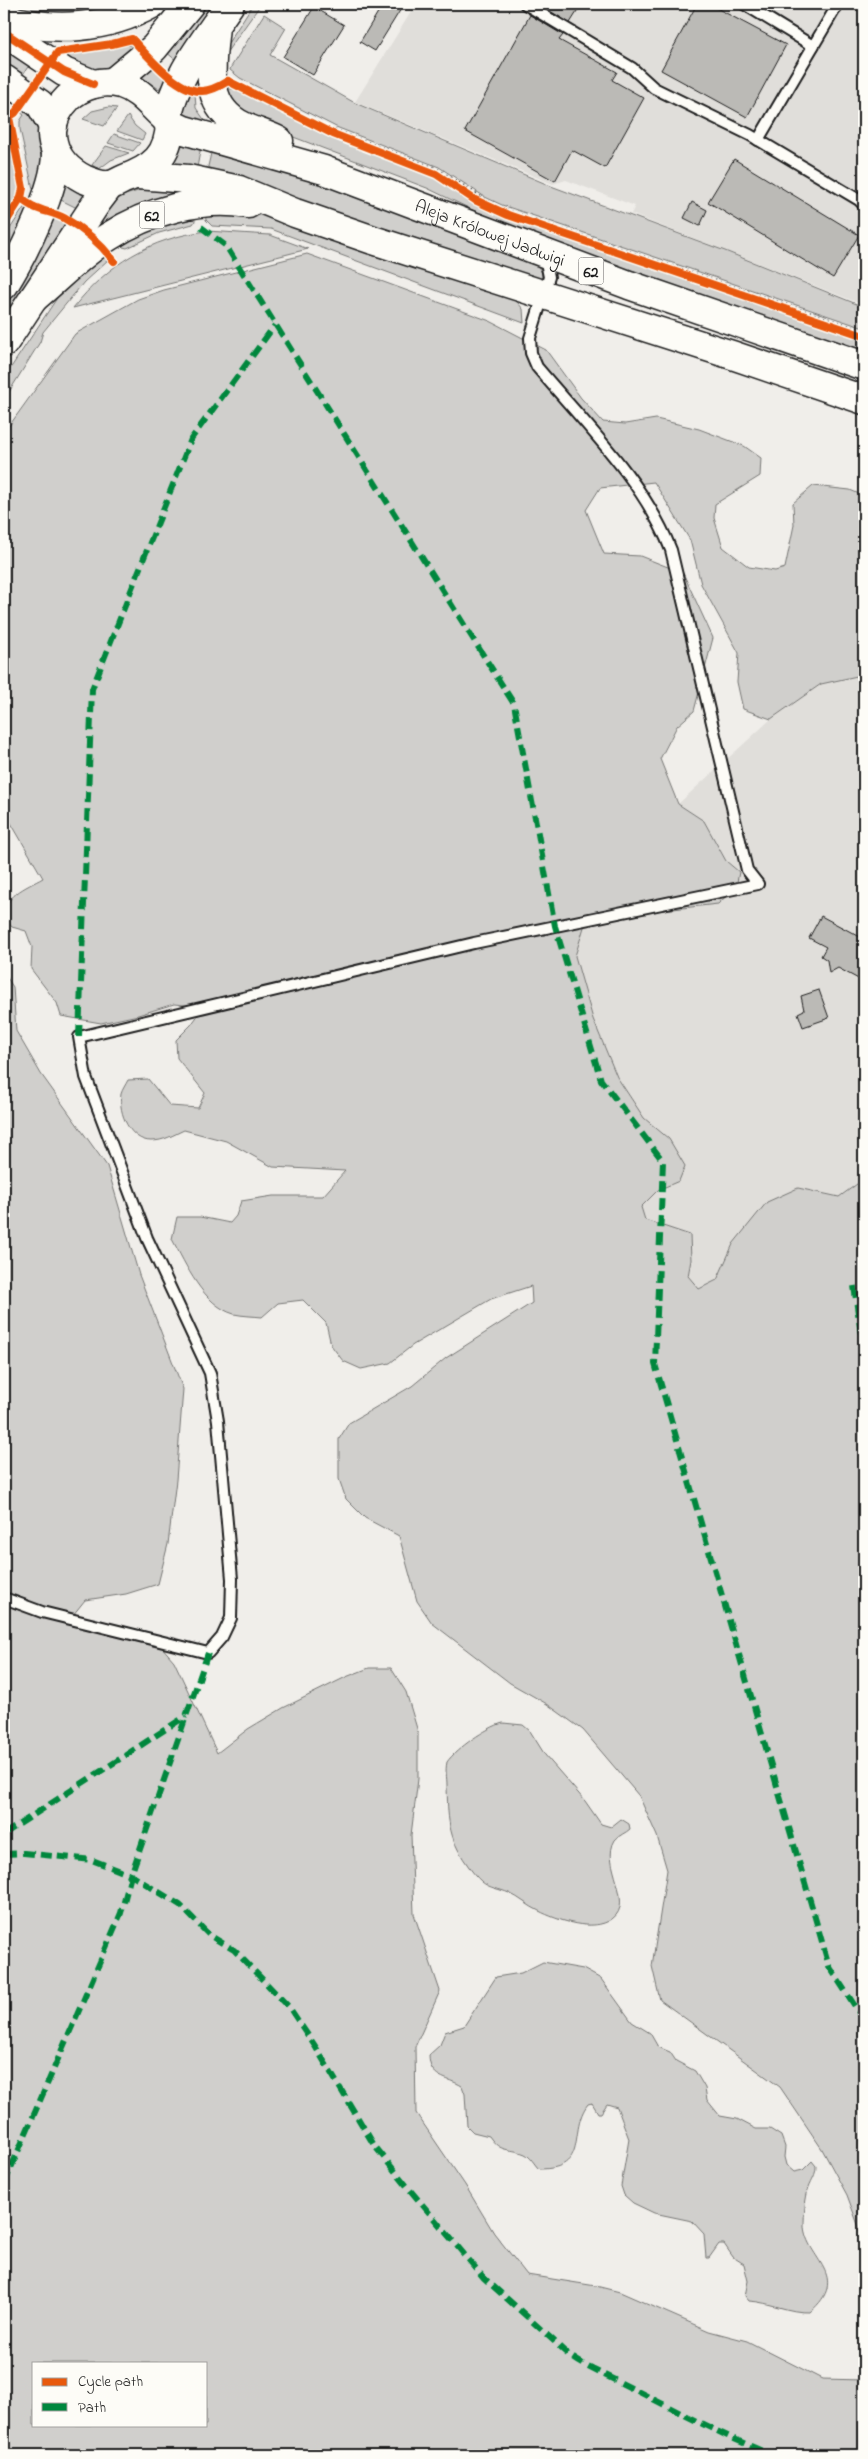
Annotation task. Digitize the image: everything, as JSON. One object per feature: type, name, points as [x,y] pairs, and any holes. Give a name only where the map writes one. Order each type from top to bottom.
[{"type":"main road","points":[[4,18],[52,27],[88,26],[124,17],[152,4]]},
{"type":"main road","points":[[4,285],[19,260],[52,181],[56,154],[52,140],[53,126],[65,102],[75,92],[103,83],[154,48],[190,4]]},
{"type":"main road","points":[[56,154],[76,174],[89,181],[110,185],[138,175],[151,166],[162,154],[168,139],[168,122],[172,98],[179,82],[223,15]]},
{"type":"main road","points":[[223,15],[210,79],[214,96],[222,108],[238,123],[277,140],[324,170]]},
{"type":"main road","points":[[4,32],[64,72],[140,93],[168,122]]},
{"type":"main road","points":[[4,79],[40,104],[53,126]]},
{"type":"main road","name":"Aleja Królowej Jadwigi","points":[[168,122],[184,130],[324,170],[544,253],[864,366]]},
{"type":"main road","points":[[138,175],[166,176],[226,187],[264,199],[295,213]]},
{"type":"main road","points":[[34,298],[110,185]]},
{"type":"main road","name":"62","points":[[4,343],[34,298],[108,237],[132,223],[158,213],[185,206],[222,202],[244,203],[295,213],[732,355],[864,400]]},
{"type":"lane","points":[[526,4],[632,68],[654,88],[758,140],[859,200],[864,206]]},
{"type":"lane","points":[[744,4],[814,46]]},
{"type":"lane","points":[[758,140],[838,4]]},
{"type":"lane","points":[[4,1598],[42,1612],[208,1653],[222,1637],[231,1618],[232,1580],[218,1420],[210,1373],[146,1238],[86,1077],[79,1037],[474,943],[758,884],[747,870],[671,550],[661,524],[644,498],[537,367],[531,353],[530,338],[549,277],[544,253]]},
{"type":"path","points":[[324,130],[436,174],[475,200],[508,215],[864,336]]},
{"type":"path","points":[[334,130],[438,170],[477,195],[510,211],[864,331]]},
{"type":"shaded area","points":[[4,4],[118,4],[118,9],[109,15],[4,11]]},
{"type":"shaded area","points":[[202,4],[217,4],[178,62],[165,51]]},
{"type":"shaded area","points":[[253,4],[261,4],[224,56],[225,48]]},
{"type":"shaded area","points":[[416,4],[422,4],[430,8],[432,4],[864,4],[864,305],[631,214],[635,206],[566,180],[553,184],[355,102]]},
{"type":"shaded area","points":[[264,14],[286,28],[270,55],[355,103],[551,186],[725,251],[864,307],[864,328],[502,205],[485,197],[439,167],[336,127],[240,78],[230,70],[231,67]]},
{"type":"shaded area","points":[[4,40],[33,59],[20,79],[4,68]]},
{"type":"shaded area","points":[[126,44],[138,49],[115,66],[102,71],[84,69],[59,54]]},
{"type":"shaded area","points":[[152,64],[168,77],[159,89],[140,76]]},
{"type":"shaded area","points":[[223,88],[240,90],[332,136],[433,177],[499,215],[864,340],[864,354],[710,301],[506,226],[427,188],[247,119]]},
{"type":"shaded area","points":[[187,90],[195,93],[196,108],[208,125],[185,118],[184,104]]},
{"type":"shaded area","points":[[25,104],[38,124],[39,148],[43,164],[38,191],[33,189],[20,129],[20,121],[24,115],[20,112]]},
{"type":"shaded area","points":[[109,107],[117,108],[104,126],[83,119],[92,111]]},
{"type":"shaded area","points":[[128,116],[135,126],[145,134],[142,140],[117,131]]},
{"type":"shaded area","points":[[4,120],[19,191],[4,219]]},
{"type":"shaded area","points":[[114,134],[140,143],[133,151],[108,143]]},
{"type":"shaded area","points":[[184,141],[201,146],[196,173],[171,168]]},
{"type":"shaded area","points":[[106,146],[129,153],[111,160],[99,169],[92,165]]},
{"type":"shaded area","points":[[212,149],[320,181],[536,263],[542,273],[542,281],[206,175]]},
{"type":"shaded area","points":[[63,182],[88,190],[79,209],[57,198]]},
{"type":"shaded area","points":[[147,188],[194,188],[108,228],[96,221],[116,198]]},
{"type":"shaded area","points":[[25,206],[29,207],[4,264],[4,238]]},
{"type":"shaded area","points":[[205,211],[265,214],[514,298],[523,309],[524,323],[271,229],[212,226],[206,220]]},
{"type":"shaded area","points":[[194,212],[195,221],[193,224],[159,233],[127,248],[123,247],[117,240]]},
{"type":"shaded area","points":[[50,216],[69,225],[4,323],[4,303],[20,279]]},
{"type":"shaded area","points":[[207,231],[270,235],[308,249],[73,308],[101,278],[132,256],[167,240]]},
{"type":"shaded area","points":[[102,250],[109,259],[84,282],[43,332],[40,342],[4,400],[4,378],[61,292]]},
{"type":"shaded area","points":[[307,254],[490,321],[546,350],[581,398],[603,422],[625,424],[656,419],[699,429],[744,446],[761,458],[760,476],[715,504],[714,518],[723,547],[749,567],[775,571],[785,568],[794,525],[793,503],[813,486],[850,490],[864,496],[864,672],[857,676],[821,684],[771,719],[743,709],[737,682],[739,653],[701,584],[690,540],[654,482],[600,488],[586,510],[604,554],[640,556],[683,573],[713,638],[694,711],[677,726],[660,759],[678,804],[704,821],[726,861],[739,872],[736,887],[718,904],[637,913],[585,924],[575,956],[593,1019],[617,1077],[644,1118],[669,1139],[685,1166],[679,1181],[658,1190],[641,1207],[645,1220],[690,1235],[691,1260],[688,1276],[699,1289],[717,1280],[733,1244],[767,1202],[798,1188],[839,1197],[864,1179],[864,2241],[847,2195],[822,2149],[780,2087],[660,2000],[652,1966],[667,1870],[657,1836],[639,1796],[583,1730],[547,1704],[510,1683],[432,1623],[417,1601],[399,1536],[365,1518],[346,1499],[339,1479],[339,1439],[349,1423],[412,1386],[446,1358],[532,1303],[531,1286],[491,1299],[413,1345],[390,1363],[361,1369],[343,1361],[331,1345],[326,1323],[303,1300],[278,1303],[262,1317],[234,1314],[223,1309],[204,1293],[172,1239],[177,1217],[200,1217],[230,1223],[236,1216],[241,1201],[273,1196],[323,1196],[345,1171],[273,1167],[226,1141],[184,1130],[156,1141],[144,1140],[137,1136],[127,1125],[121,1109],[121,1094],[128,1080],[148,1079],[170,1106],[198,1108],[205,1093],[177,1058],[176,1040],[191,1025],[204,1007],[174,1004],[138,1015],[101,1023],[61,1016],[57,1003],[31,969],[32,947],[26,931],[12,927],[4,918],[5,910],[12,898],[23,889],[43,878],[4,811],[4,433],[75,334],[138,299],[164,290]]},
{"type":"shaded area","points":[[864,672],[864,1179],[839,1197],[798,1188],[733,1244],[717,1280],[699,1289],[688,1277],[691,1260],[690,1235],[644,1220],[641,1207],[658,1190],[679,1181],[669,1139],[644,1118],[617,1077],[593,1019],[575,956],[585,924],[739,872],[726,861],[704,822],[678,804],[771,719],[821,684],[857,676]]},
{"type":"shaded area","points":[[4,973],[13,987],[16,1031],[41,1074],[107,1166],[139,1275],[183,1389],[176,1480],[168,1544],[158,1584],[126,1594],[85,1600],[69,1620],[154,1638],[174,1661],[217,1753],[248,1729],[283,1708],[346,1677],[369,1668],[391,1668],[406,1692],[418,1732],[418,1779],[411,1835],[414,1914],[440,1991],[415,2047],[416,2113],[465,2185],[494,2233],[527,2275],[596,2286],[620,2292],[709,2331],[747,2341],[822,2379],[864,2380],[864,2455],[4,2455]]},
{"type":"shaded area","points":[[503,1723],[523,1725],[530,1731],[545,1755],[585,1801],[601,1824],[611,1827],[621,1819],[629,1824],[630,1829],[615,1840],[612,1850],[620,1903],[618,1912],[612,1919],[595,1925],[585,1925],[575,1924],[547,1915],[509,1893],[485,1884],[460,1854],[452,1835],[448,1817],[447,1762],[472,1739]]},
{"type":"shaded area","points":[[543,1962],[583,1969],[601,1979],[632,2022],[650,2033],[658,2047],[670,2052],[676,2061],[695,2071],[705,2088],[707,2100],[720,2116],[737,2119],[756,2129],[770,2129],[781,2136],[785,2147],[784,2157],[786,2165],[794,2172],[803,2170],[812,2161],[816,2166],[807,2196],[804,2226],[807,2238],[824,2268],[827,2288],[822,2299],[810,2312],[795,2311],[749,2301],[745,2296],[748,2281],[744,2264],[733,2257],[724,2244],[719,2244],[709,2258],[706,2258],[704,2234],[692,2221],[654,2213],[633,2203],[624,2195],[621,2186],[629,2139],[617,2107],[607,2104],[601,2113],[598,2113],[592,2103],[588,2104],[582,2115],[572,2156],[566,2163],[555,2167],[539,2169],[525,2154],[501,2148],[489,2136],[473,2132],[467,2126],[465,2094],[462,2086],[435,2073],[430,2063],[429,2055],[440,2045],[445,2032],[464,2026],[496,1977],[521,1973]]},
{"type":"building","points":[[383,4],[404,4],[375,51],[360,42]]},
{"type":"building","points":[[538,4],[582,4],[570,23]]},
{"type":"building","points":[[697,4],[709,4],[786,45],[747,117],[661,70]]},
{"type":"building","points":[[314,7],[344,25],[313,75],[283,57]]},
{"type":"building","points":[[530,15],[563,35],[559,40],[617,72],[612,80],[644,98],[605,168],[572,150],[555,181],[465,131]]},
{"type":"building","points":[[734,159],[859,235],[833,278],[708,202]]},
{"type":"building","points":[[692,202],[707,210],[700,226],[684,218]]},
{"type":"building","points":[[821,916],[864,939],[864,982],[838,968],[829,973],[827,960],[821,956],[826,947],[809,938]]},
{"type":"building","points":[[819,990],[829,1018],[803,1027],[798,1013],[804,1010],[801,996]]},
{"type":"marked path","points":[[201,227],[226,246],[514,704],[555,926],[601,1080],[663,1161],[655,1364],[829,1966],[864,2020]]},
{"type":"marked path","points":[[79,1037],[92,689],[191,439],[275,325]]},
{"type":"marked path","points":[[854,1286],[864,1354]]},
{"type":"marked path","points":[[4,2184],[121,1913],[131,1875],[208,1653]]},
{"type":"marked path","points":[[4,1834],[186,1716]]},
{"type":"marked path","points":[[4,1854],[24,1853],[92,1860],[131,1875],[180,1905],[209,1935],[234,1950],[289,2007],[315,2046],[374,2145],[484,2278],[561,2348],[577,2360],[715,2430],[773,2455]]},
{"type":"cycle path","points":[[4,32],[64,72],[93,84]]},
{"type":"cycle path","points":[[9,117],[15,113],[58,52],[132,39],[154,63],[173,80],[183,86],[193,90],[205,91],[228,81]]},
{"type":"cycle path","points":[[228,81],[333,134],[436,174],[475,200],[508,215],[864,336]]},
{"type":"cycle path","points":[[4,114],[9,117],[23,188],[21,198],[4,225]]},
{"type":"cycle path","points":[[21,198],[30,205],[64,218],[78,227],[97,242],[114,261]]}]
